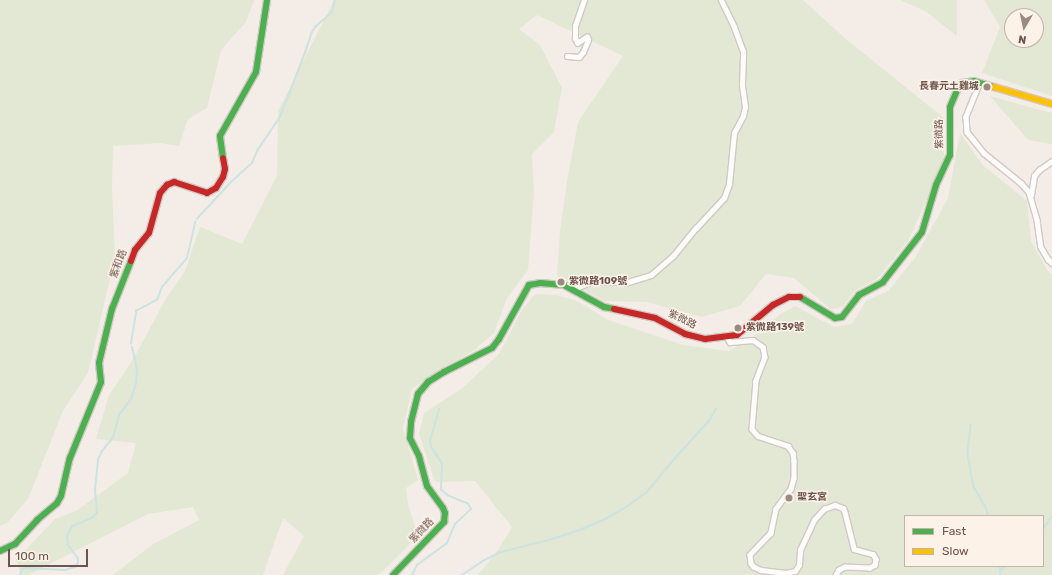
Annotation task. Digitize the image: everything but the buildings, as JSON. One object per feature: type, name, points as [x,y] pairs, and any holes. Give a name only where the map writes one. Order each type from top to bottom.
[{"type":"street","name":"紫和路","points":[[0,551],[14,544],[37,520],[57,503],[61,496],[70,458],[101,382],[99,363],[112,310],[135,250],[150,229],[160,193],[164,187],[174,182],[207,193],[216,188],[223,177],[224,169],[220,136],[256,72],[267,0]]},
{"type":"street","points":[[567,56],[576,57],[581,55],[588,40],[587,36],[578,43],[575,40],[575,26],[584,0]]},
{"type":"street","points":[[574,289],[592,281],[628,282],[650,275],[673,256],[696,228],[724,198],[729,184],[734,133],[743,116],[745,106],[741,78],[742,52],[734,27],[721,0]]},
{"type":"street","name":"紫微路","points":[[393,575],[444,522],[445,514],[443,508],[428,486],[419,456],[410,438],[411,422],[418,394],[422,388],[444,372],[492,348],[499,339],[523,293],[529,285],[540,283],[564,285],[574,289],[604,307],[655,318],[692,336],[706,339],[727,337],[738,334],[774,305],[789,297],[801,297],[835,318],[842,317],[859,295],[883,282],[919,238],[928,215],[936,185],[950,155],[950,107],[955,92],[962,82],[980,82],[1052,104]]},
{"type":"street","points":[[980,82],[966,117],[967,132],[980,149],[1021,183],[1031,197]]},
{"type":"street","points":[[1052,161],[1039,170],[1034,176],[1031,197],[1041,247],[1048,260],[1052,263]]},
{"type":"street","points":[[727,337],[730,342],[753,340],[763,347],[766,357],[757,376],[752,429],[755,434],[788,446],[793,453],[794,461],[794,478],[791,489],[776,509],[771,533],[750,555],[751,563],[753,566],[762,570],[786,574],[795,571],[799,565],[800,550],[814,520],[824,509],[835,505],[843,508],[845,512],[854,549],[874,554],[876,559],[875,565],[870,568],[845,567],[839,570],[836,575]]},
{"type":"green space","points":[[0,0],[254,0],[246,22],[221,50],[207,108],[188,119],[179,146],[161,143],[113,146],[112,188],[115,257],[88,373],[63,411],[28,499],[7,523],[0,526]]},
{"type":"green space","points":[[334,0],[803,0],[846,39],[944,118],[944,156],[936,180],[908,241],[877,279],[854,291],[843,307],[831,309],[794,278],[766,274],[740,306],[702,317],[646,302],[605,301],[557,276],[560,231],[567,181],[578,122],[623,56],[537,15],[519,29],[540,45],[562,88],[554,132],[532,154],[534,192],[528,270],[507,298],[494,333],[474,350],[434,373],[412,389],[403,428],[418,480],[406,488],[408,504],[418,536],[384,570],[377,575],[283,575],[304,536],[283,518],[263,575],[113,575],[153,544],[199,520],[193,507],[148,514],[28,575],[21,575],[16,560],[55,519],[76,511],[128,473],[136,443],[96,439],[109,395],[135,356],[165,300],[185,271],[200,227],[242,244],[277,176],[278,111]]},
{"type":"green space","points":[[900,0],[957,0],[957,36],[925,11]]},
{"type":"green space","points":[[984,0],[1052,0],[1052,96],[982,73],[1000,27]]},
{"type":"green space","points":[[990,96],[1052,113],[1052,144],[1028,140]]},
{"type":"green space","points":[[960,133],[982,164],[1027,201],[1031,241],[1049,273],[1052,274],[1052,575],[478,575],[498,550],[512,527],[475,481],[435,482],[419,434],[424,413],[461,389],[499,354],[522,310],[535,294],[556,295],[577,301],[608,320],[683,345],[729,351],[755,335],[779,315],[795,306],[834,327],[852,324],[866,301],[888,291],[915,258],[948,198]]},
{"type":"waterway","points":[[197,219],[231,182],[252,163],[257,151],[280,117],[311,34],[315,27],[332,12],[335,0]]},
{"type":"waterway","points":[[131,344],[136,311],[157,300],[162,287],[187,258],[195,222]]},
{"type":"waterway","points":[[20,575],[22,569],[26,568],[65,570],[75,567],[78,563],[78,559],[68,545],[67,536],[72,526],[92,518],[97,513],[95,489],[98,459],[102,451],[113,438],[119,415],[131,399],[136,384],[137,369],[132,348]]},
{"type":"waterway","points":[[412,575],[417,565],[447,543],[455,524],[471,509],[468,504],[448,496],[441,490],[442,464],[431,447],[430,441],[439,409]]},
{"type":"waterway","points":[[462,575],[481,562],[501,552],[549,540],[582,529],[606,519],[629,505],[647,492],[709,421],[716,409]]},
{"type":"waterway","points":[[971,425],[968,454],[974,487],[985,505],[989,515]]},
{"type":"waterway","points":[[1044,528],[1052,516]]},
{"type":"waterway","points":[[1000,567],[1001,575]]},
{"type":"waterway","points":[[1001,570],[1004,567]]},
{"type":"traffic: fast","points":[[223,158],[220,136],[256,72],[267,0]]},
{"type":"traffic: fast","points":[[800,297],[835,318],[842,317],[859,295],[883,282],[922,232],[936,185],[950,155],[950,107],[959,86],[962,83],[974,81],[994,87]]},
{"type":"traffic: fast","points":[[0,551],[15,544],[37,520],[57,503],[61,496],[70,458],[101,382],[99,363],[112,309],[131,261]]},
{"type":"traffic: fast","points":[[393,575],[444,522],[445,513],[443,508],[427,486],[419,456],[410,438],[411,422],[418,394],[428,382],[444,372],[492,348],[499,339],[529,285],[540,283],[564,285],[604,307],[614,309]]},
{"type":"traffic: slow","points":[[994,87],[1052,104]]},
{"type":"traffic: jam","points":[[131,261],[135,250],[149,233],[160,193],[167,185],[174,182],[207,193],[216,188],[223,177],[225,169],[223,158]]},
{"type":"traffic: jam","points":[[614,309],[655,318],[685,334],[705,339],[737,335],[773,305],[789,297],[800,297]]},
{"type":"place","name":"長春元土雞城","points":[[987,87]]},
{"type":"place","name":"紫微路109號","points":[[561,282]]},
{"type":"place","name":"紫微路139號","points":[[738,328]]},
{"type":"place","name":"聖玄宮","points":[[789,498]]}]
